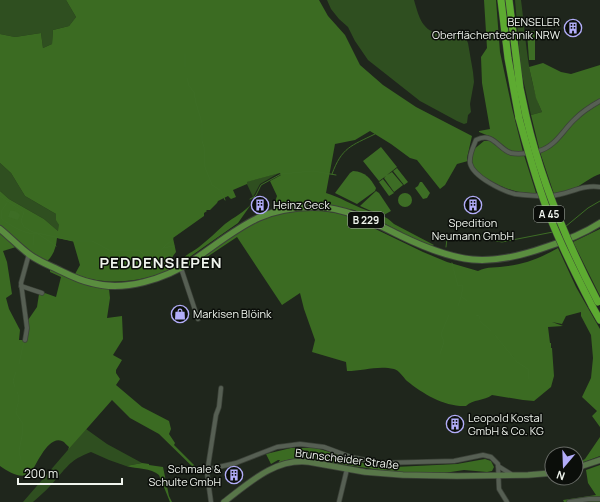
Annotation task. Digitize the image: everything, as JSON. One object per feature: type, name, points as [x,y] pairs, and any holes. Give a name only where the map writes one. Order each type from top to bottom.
[{"type":"highway","name":"A 45","points":[[501,0],[508,58],[523,117],[556,211],[597,305],[600,320]]},
{"type":"highway","name":"A 45","points":[[509,0],[523,117]]},
{"type":"main road","name":"B 229","points":[[0,228],[29,254],[45,264],[79,279],[106,286],[130,284],[158,279],[181,268],[227,235],[251,220],[277,210],[296,207],[317,206],[352,214],[434,251],[459,258],[481,260],[508,259],[526,254],[574,237],[600,223]]},
{"type":"main road","points":[[584,465],[600,460]]},
{"type":"main road","name":"Brunscheider Straße","points":[[224,502],[274,467],[288,462],[303,461],[382,474],[403,475],[515,475],[544,473]]},
{"type":"street","points":[[600,101],[579,116],[556,141],[546,148],[524,154],[511,153],[492,139],[481,138],[476,140],[472,149],[470,163],[473,169],[482,178],[502,189],[516,194],[554,196],[563,195],[588,186],[600,186]]},
{"type":"street","points":[[26,340],[27,328],[21,283],[29,254]]},
{"type":"street","points":[[181,268],[198,319]]},
{"type":"street","points":[[22,286],[42,293]]},
{"type":"street","points":[[211,502],[208,472],[212,437],[221,388]]},
{"type":"street","points":[[208,472],[210,469],[236,463],[273,448],[300,444],[324,447],[351,457],[373,462],[454,461],[483,455],[492,457],[498,466],[506,472],[515,475]]},
{"type":"street","points":[[498,466],[499,489],[506,502]]},
{"type":"street","points":[[339,502],[347,469]]},
{"type":"street","points":[[569,502],[600,499]]},
{"type":"shaded area","points":[[0,0],[66,0],[76,17],[69,26],[53,30],[52,44],[43,48],[41,33],[15,37],[0,34]]},
{"type":"shaded area","points":[[66,0],[319,0],[328,16],[345,35],[360,65],[383,85],[416,107],[472,136],[467,158],[468,161],[457,164],[445,185],[440,189],[417,160],[410,158],[370,131],[355,140],[335,144],[326,193],[378,214],[434,245],[432,246],[412,238],[372,217],[354,210],[318,203],[289,205],[283,202],[275,202],[277,196],[270,181],[281,175],[280,173],[247,182],[247,184],[233,190],[236,197],[231,199],[228,196],[218,201],[210,210],[206,210],[207,211],[204,213],[204,216],[173,238],[176,252],[170,264],[174,268],[162,273],[150,277],[112,282],[99,281],[75,274],[80,265],[73,241],[57,238],[55,248],[51,256],[47,261],[41,259],[0,225],[0,191],[9,199],[44,219],[58,231],[59,225],[56,220],[56,214],[25,196],[11,173],[0,163],[0,34],[15,37],[41,33],[43,48],[52,44],[53,30],[69,26],[76,17]]},
{"type":"shaded area","points":[[327,0],[414,0],[422,23],[430,30],[435,33],[442,34],[464,34],[468,43],[474,82],[470,104],[471,112],[468,115],[467,123],[464,124],[457,121],[420,101],[368,60],[355,41],[348,27],[331,9]]},
{"type":"shaded area","points":[[484,0],[496,0],[500,52],[523,152],[510,151],[494,138],[479,132],[490,129],[482,83],[481,57],[487,48]]},
{"type":"shaded area","points":[[515,0],[521,0],[530,71],[542,112],[531,115],[521,70]]},
{"type":"shaded area","points":[[535,31],[535,60],[529,60],[527,32]]},
{"type":"shaded area","points":[[543,63],[561,72],[571,74],[600,65],[600,174],[574,188],[554,194],[540,152],[531,115],[542,112],[536,98],[529,67]]},
{"type":"shaded area","points":[[484,141],[492,141],[502,149],[524,155],[536,193],[510,190],[491,182],[476,170],[472,162],[473,150]]},
{"type":"shaded area","points":[[381,147],[397,167],[387,175],[392,172],[403,185],[394,192],[384,178],[386,176],[379,181],[363,161]]},
{"type":"shaded area","points":[[0,163],[11,173],[25,196],[56,214],[59,232],[44,219],[9,199],[0,191]]},
{"type":"shaded area","points":[[397,168],[408,182],[404,185],[393,171]]},
{"type":"shaded area","points":[[353,171],[367,176],[376,188],[375,191],[357,204],[335,193]]},
{"type":"shaded area","points":[[279,173],[260,184],[253,197],[246,182]]},
{"type":"shaded area","points":[[383,179],[394,193],[389,196],[379,182]]},
{"type":"shaded area","points":[[420,182],[422,182],[430,193],[427,198],[423,199],[415,188]]},
{"type":"shaded area","points":[[376,191],[391,211],[382,216],[360,206]]},
{"type":"shaded area","points":[[402,193],[408,193],[412,197],[412,203],[408,207],[402,207],[398,203],[398,197]]},
{"type":"shaded area","points":[[252,203],[238,223],[181,263],[186,256],[209,239],[225,224],[243,212]]},
{"type":"shaded area","points":[[296,210],[329,212],[362,220],[361,222],[423,252],[447,262],[478,271],[485,268],[504,267],[528,262],[558,248],[576,287],[600,329],[600,427],[592,416],[597,411],[582,397],[591,378],[593,358],[591,335],[581,316],[581,312],[566,316],[562,324],[552,322],[563,326],[548,327],[552,348],[554,376],[551,387],[534,401],[492,395],[472,402],[466,406],[458,406],[442,402],[420,391],[396,370],[376,368],[347,371],[346,362],[312,352],[315,340],[300,293],[282,305],[237,237],[189,269],[242,229],[271,215]]},
{"type":"shaded area","points":[[10,211],[17,212],[20,215],[18,220],[8,217]]},
{"type":"shaded area","points":[[600,229],[600,296],[573,242]]},
{"type":"shaded area","points":[[0,231],[16,247],[3,251],[7,262],[12,294],[6,298],[9,309],[20,330],[19,340],[24,340],[26,323],[37,307],[39,294],[42,292],[56,297],[61,277],[50,272],[50,269],[104,289],[109,289],[110,298],[107,318],[122,316],[123,339],[113,355],[122,360],[116,370],[116,373],[120,379],[116,385],[142,407],[169,421],[171,429],[169,434],[175,443],[174,445],[202,473],[199,473],[159,434],[130,418],[112,400],[68,450],[69,447],[63,441],[57,440],[52,442],[43,452],[30,474],[22,476],[18,475],[0,466]]},
{"type":"shaded area","points":[[86,429],[107,444],[142,463],[126,466],[91,452],[72,462],[33,502],[23,502]]},
{"type":"shaded area","points":[[600,437],[600,456],[584,462]]},
{"type":"shaded area","points":[[291,448],[316,448],[350,458],[350,460],[372,465],[395,467],[457,464],[485,459],[491,461],[494,467],[492,471],[487,472],[464,470],[444,473],[393,472],[300,458],[278,463],[280,460],[278,460],[271,464],[266,454]]},
{"type":"shaded area","points":[[142,463],[163,467],[169,496],[172,502],[170,502],[159,475],[148,470],[126,466]]},
{"type":"shaded area","points":[[600,465],[600,502],[564,502],[563,500],[596,495],[588,483],[586,470]]},
{"type":"waterway","points":[[185,54],[185,67]]},
{"type":"waterway","points":[[187,78],[189,86],[194,92],[202,123],[202,141],[204,147],[205,167],[212,185],[221,191],[225,200]]},
{"type":"waterway","points":[[332,174],[340,158],[348,148],[375,134]]},
{"type":"waterway","points":[[250,199],[256,195],[261,185],[281,174],[313,171],[336,175]]},
{"type":"waterway","points":[[0,196],[24,212],[21,221],[24,227],[33,232],[73,241],[92,241],[111,251],[139,250],[144,255],[143,262],[146,263],[173,239]]},
{"type":"waterway","points":[[565,227],[588,208],[600,201]]},
{"type":"waterway","points":[[7,203],[2,210],[1,218],[8,224],[18,229],[28,233],[37,234]]},
{"type":"waterway","points":[[35,232],[56,246]]},
{"type":"waterway","points":[[446,247],[447,239],[478,233],[486,239],[502,242],[553,232]]},
{"type":"waterway","points":[[33,245],[34,235]]},
{"type":"waterway","points":[[163,248],[174,246]]},
{"type":"waterway","points":[[452,263],[458,286],[462,285],[463,287],[461,296],[467,301]]},
{"type":"waterway","points":[[458,306],[461,297]]},
{"type":"waterway","points":[[440,354],[444,342],[441,334],[449,315]]},
{"type":"waterway","points":[[476,315],[479,316],[480,319]]},
{"type":"waterway","points":[[480,321],[491,331]]},
{"type":"waterway","points":[[495,335],[517,362],[528,369],[529,379]]},
{"type":"waterway","points":[[19,364],[24,341]]},
{"type":"waterway","points":[[15,387],[13,381],[16,372]]},
{"type":"waterway","points":[[17,392],[19,400],[16,413],[23,424],[19,451],[21,460]]},
{"type":"place","name":"BENSELER Oberflächentechnik NRW","points":[[573,28]]},
{"type":"place","name":"Heinz Geck","points":[[260,205]]},
{"type":"place","name":"Spedition Neumann GmbH","points":[[473,205]]},
{"type":"place","name":"Markisen Blöink","points":[[180,314]]},
{"type":"place","name":"Leopold Kostal GmbH & Co. KG","points":[[455,424]]},
{"type":"place","name":"Schmale & Schulte GmbH","points":[[234,475]]},
{"type":"district","name":"PEDDENSIEPEN","points":[[161,263]]}]
